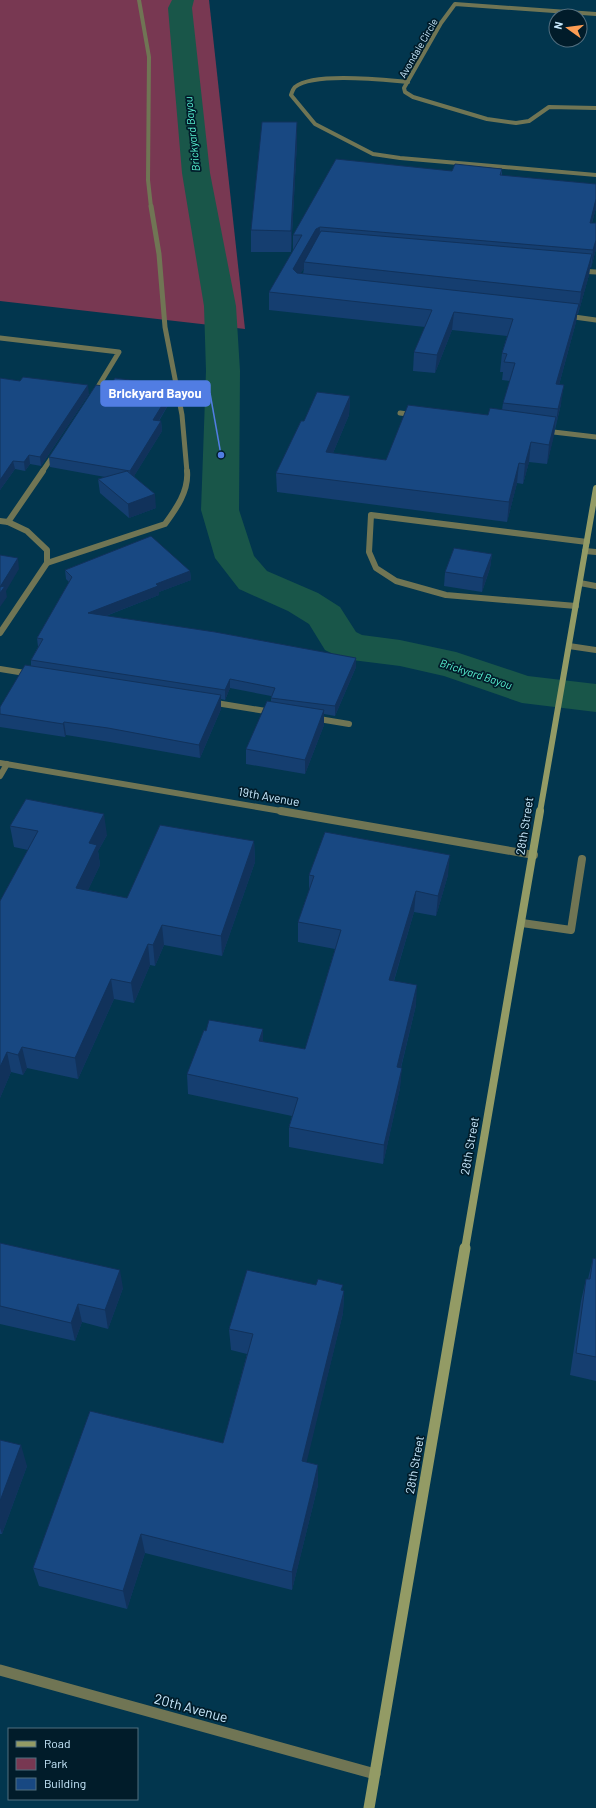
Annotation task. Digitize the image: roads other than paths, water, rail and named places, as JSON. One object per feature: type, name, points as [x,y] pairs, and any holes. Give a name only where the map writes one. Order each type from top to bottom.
[{"type":"main road","name":"28th Street","points":[[369,1808],[534,855],[585,551],[594,513],[596,488]]},
{"type":"street","points":[[47,563],[165,524],[177,508],[188,480],[182,415],[165,327],[159,254],[152,219],[148,180],[149,57],[138,0]]},
{"type":"street","name":"Avondale Circle","points":[[596,14],[455,4],[441,23],[404,88],[405,92],[413,97],[508,123],[532,120],[542,110],[549,107],[596,108]]},
{"type":"street","points":[[408,82],[324,79],[307,82],[295,87],[291,95],[315,124],[373,154],[416,160],[596,175]]},
{"type":"street","points":[[574,270],[596,272]]},
{"type":"street","points":[[564,316],[596,320]]},
{"type":"street","points":[[0,338],[118,352],[91,398]]},
{"type":"street","points":[[400,413],[423,416]]},
{"type":"street","points":[[541,430],[596,437]]},
{"type":"street","points":[[8,522],[57,450]]},
{"type":"street","points":[[576,606],[521,600],[446,596],[396,581],[376,568],[369,552],[372,515],[587,542]]},
{"type":"street","points":[[0,521],[8,522],[27,531],[48,550],[47,563],[0,633]]},
{"type":"street","points":[[585,551],[596,552]]},
{"type":"street","points":[[580,583],[596,586]]},
{"type":"street","points":[[569,646],[596,650]]},
{"type":"street","points":[[0,669],[39,675]]},
{"type":"street","points":[[204,701],[280,713]]},
{"type":"street","points":[[303,716],[348,724]]},
{"type":"street","points":[[0,776],[3,764]]},
{"type":"street","name":"19th Avenue","points":[[3,764],[534,855]]},
{"type":"street","points":[[522,923],[571,930],[582,859]]},
{"type":"street","name":"20th Avenue","points":[[0,1670],[375,1774]]},
{"type":"waterway","name":"Brickyard Bayou","points":[[183,0],[180,8],[196,173],[220,306],[223,371],[220,510],[235,558],[253,580],[303,602],[325,616],[340,641],[352,647],[400,653],[456,665],[522,689],[596,698]]},
{"type":"place","name":"Brickyard Bayou","points":[[221,455]]}]
